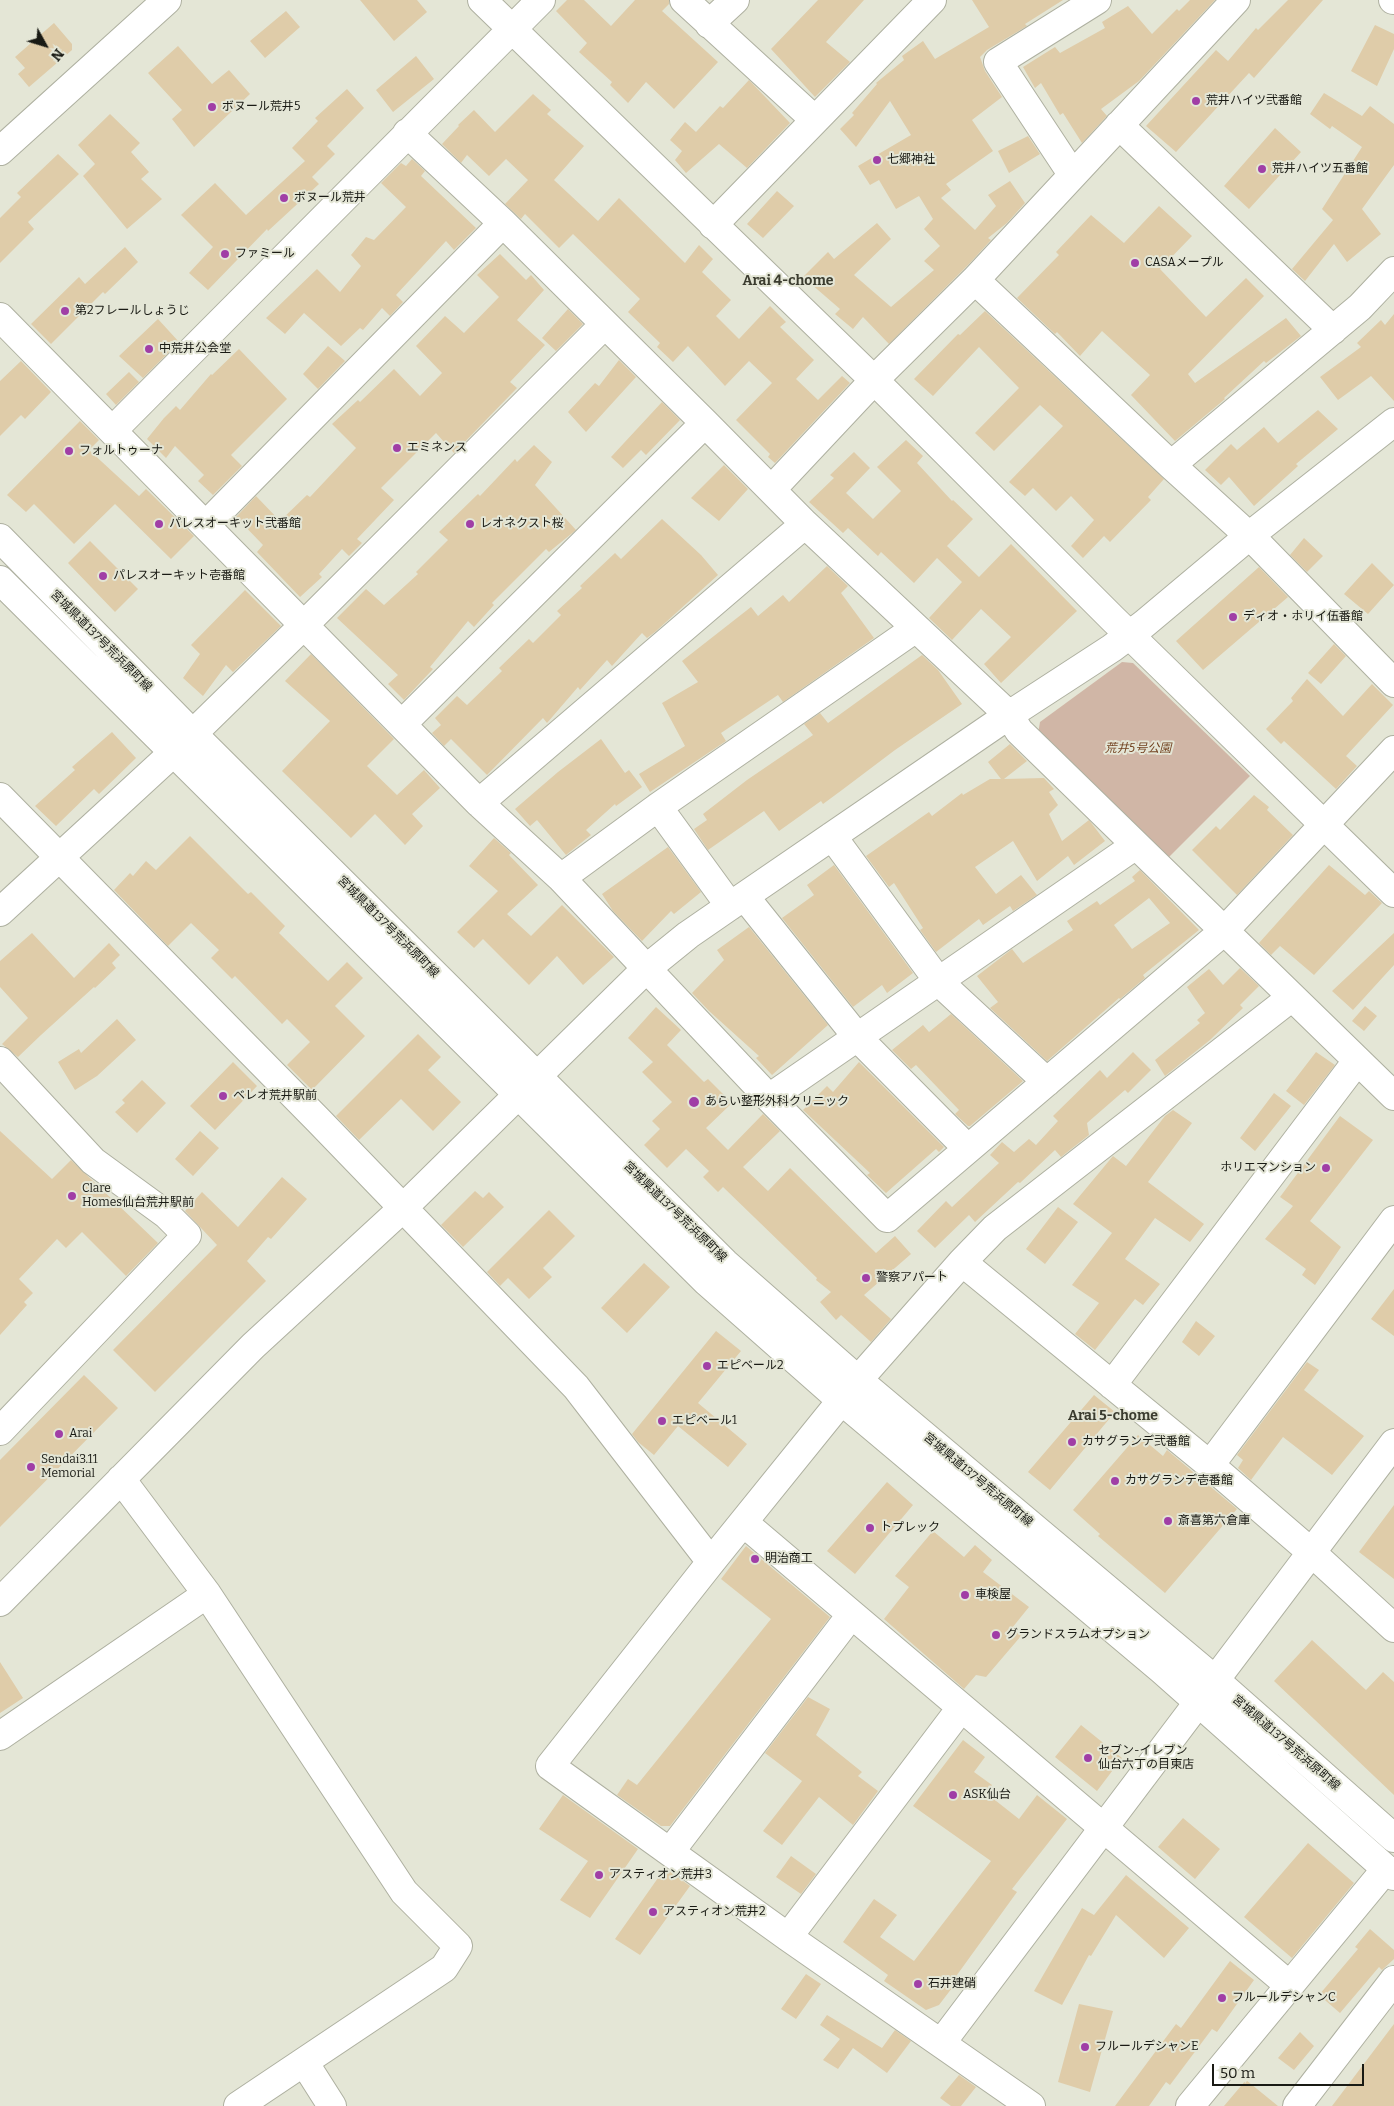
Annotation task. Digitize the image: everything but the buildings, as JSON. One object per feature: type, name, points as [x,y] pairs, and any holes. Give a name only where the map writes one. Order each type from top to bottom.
[{"type":"street","points":[[0,150],[167,0]]},
{"type":"street","points":[[482,0],[874,380],[1129,635],[1394,893]]},
{"type":"street","points":[[113,430],[511,28],[541,0]]},
{"type":"street","points":[[684,0],[815,120]]},
{"type":"street","points":[[709,24],[735,0]]},
{"type":"street","points":[[713,225],[932,0]]},
{"type":"street","points":[[1072,174],[998,62],[1097,0]]},
{"type":"street","points":[[772,489],[874,380],[975,280],[1236,0]]},
{"type":"street","points":[[1119,125],[1333,330]]},
{"type":"street","points":[[407,133],[503,223],[805,524],[1009,715],[1019,731],[1394,1096]]},
{"type":"street","points":[[206,525],[503,223]]},
{"type":"street","points":[[1170,465],[1360,307],[1394,271]]},
{"type":"street","points":[[975,280],[1170,465],[1249,536],[1394,683]]},
{"type":"street","points":[[0,317],[479,803],[561,878],[769,1098],[887,1218],[1224,931],[1394,750]]},
{"type":"street","points":[[0,912],[183,742],[304,625],[605,324]]},
{"type":"street","points":[[0,1602],[253,1346],[403,1208],[646,969],[688,935],[737,901],[1129,635],[1249,536],[1394,422]]},
{"type":"street","points":[[402,724],[705,423]]},
{"type":"street","points":[[479,803],[805,524]]},
{"type":"street","name":"宮城県道137号荒浜原町線","points":[[0,538],[183,742],[528,1086],[726,1262],[850,1390],[1390,1873]]},
{"type":"street","name":"宮城県道137号荒浜原町線","points":[[0,580],[183,742]]},
{"type":"street","points":[[561,878],[658,807],[916,628]]},
{"type":"street","points":[[0,797],[576,1387],[711,1562]]},
{"type":"street","points":[[658,807],[737,901],[858,1038],[968,1149]]},
{"type":"street","points":[[832,836],[939,982],[1047,1082]]},
{"type":"street","points":[[769,1098],[1136,845]]},
{"type":"street","points":[[1031,2106],[942,2042],[788,1937],[550,1766],[850,1390],[994,1228],[1292,997]]},
{"type":"street","points":[[0,1061],[93,1161],[167,1215],[188,1235],[0,1431]]},
{"type":"street","points":[[1112,1385],[1357,1062]]},
{"type":"street","points":[[1210,1466],[1394,1220]]},
{"type":"street","points":[[962,1262],[1210,1466],[1311,1552],[1394,1628]]},
{"type":"street","name":"宮城県道137号荒浜原町線","points":[[850,1390],[1214,1679],[1394,1838]]},
{"type":"street","points":[[942,2042],[1214,1679],[1394,1443]]},
{"type":"street","points":[[122,1479],[207,1594],[404,1892],[458,1946],[444,1968],[238,2106]]},
{"type":"street","points":[[744,1523],[1289,1985]]},
{"type":"street","points":[[0,1736],[207,1594]]},
{"type":"street","points":[[670,1852],[851,1614]]},
{"type":"street","points":[[788,1937],[961,1708]]},
{"type":"street","points":[[1190,2106],[1289,1985],[1390,1873]]},
{"type":"street","points":[[1297,2106],[1394,1980]]},
{"type":"street","points":[[304,2062],[332,2106]]},
{"type":"green space","name":"荒井5号公園","points":[[1122,662],[1133,663],[1250,776],[1169,857],[1038,734],[1040,722]]},
{"type":"place","name":"荒井ハイツ弐番館","points":[[1196,101]]},
{"type":"place","name":"ボヌール荒井5","points":[[212,107]]},
{"type":"place","name":"七郷神社","points":[[877,160]]},
{"type":"place","name":"荒井ハイツ五番館","points":[[1262,169]]},
{"type":"place","name":"ボヌール荒井","points":[[284,198]]},
{"type":"place","name":"ファミール","points":[[225,254]]},
{"type":"place","name":"CASAメープル","points":[[1135,263]]},
{"type":"place","name":"第2フレールしょうじ","points":[[65,311]]},
{"type":"place","name":"中荒井公会堂","points":[[149,349]]},
{"type":"place","name":"エミネンス","points":[[397,448]]},
{"type":"place","name":"フォルトゥーナ","points":[[69,451]]},
{"type":"place","name":"パレスオーキット弐番館","points":[[159,524]]},
{"type":"place","name":"レオネクスト桜","points":[[470,524]]},
{"type":"place","name":"パレスオーキット壱番館","points":[[103,576]]},
{"type":"place","name":"ディオ・ホリイ伍番館","points":[[1233,617]]},
{"type":"place","name":"ベレオ荒井駅前","points":[[223,1096]]},
{"type":"place","name":"あらい整形外科クリニック","points":[[694,1102]]},
{"type":"place","name":"ホリエマンション","points":[[1326,1168]]},
{"type":"place","name":"Clare Homes仙台荒井駅前","points":[[72,1196]]},
{"type":"place","name":"警察アパート","points":[[866,1278]]},
{"type":"place","name":"エピベール2","points":[[707,1366]]},
{"type":"place","name":"エピベール1","points":[[662,1421]]},
{"type":"place","name":"Arai","points":[[59,1434]]},
{"type":"place","name":"カサグランデ弐番館","points":[[1072,1442]]},
{"type":"place","name":"Sendai3.11 Memorial","points":[[31,1467]]},
{"type":"place","name":"カサグランデ壱番館","points":[[1115,1481]]},
{"type":"place","name":"斎喜第六倉庫","points":[[1168,1521]]},
{"type":"place","name":"トプレック","points":[[870,1528]]},
{"type":"place","name":"明治商工","points":[[755,1559]]},
{"type":"place","name":"車検屋","points":[[965,1595]]},
{"type":"place","name":"グランドスラムオプション","points":[[996,1635]]},
{"type":"place","name":"セブン-イレブン 仙台六丁の目東店","points":[[1088,1758]]},
{"type":"place","name":"ASK仙台","points":[[953,1795]]},
{"type":"place","name":"アスティオン荒井3","points":[[599,1875]]},
{"type":"place","name":"アスティオン荒井2","points":[[653,1912]]},
{"type":"place","name":"石井建硝","points":[[918,1984]]},
{"type":"place","name":"フルールデシャンC","points":[[1222,1998]]},
{"type":"place","name":"フルールデシャンE","points":[[1085,2047]]},
{"type":"district","name":"Arai 4-chome","points":[[788,281]]},
{"type":"district","name":"Arai 5-chome","points":[[1113,1416]]}]
